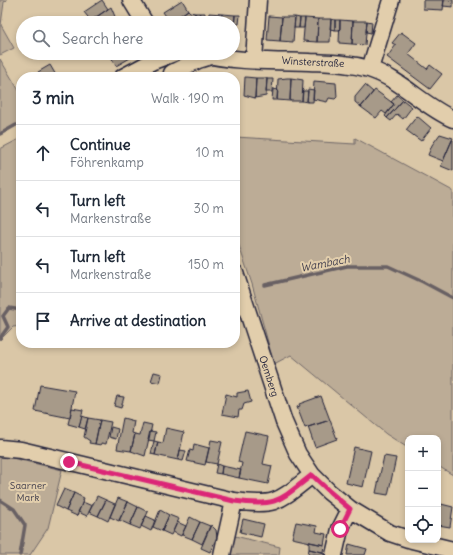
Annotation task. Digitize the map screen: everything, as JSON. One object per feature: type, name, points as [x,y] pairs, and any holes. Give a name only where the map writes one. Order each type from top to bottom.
[{"type":"street","points":[[131,0],[141,16]]},
{"type":"street","points":[[254,60],[258,0]]},
{"type":"street","points":[[370,69],[391,0]]},
{"type":"street","name":"Winsterstraße","points":[[240,59],[346,63],[370,69],[388,76],[435,110],[453,119]]},
{"type":"street","points":[[133,72],[156,60]]},
{"type":"street","points":[[169,60],[172,72]]},
{"type":"street","name":"Winsterstraße","points":[[178,72],[198,60]]},
{"type":"street","name":"Oemberg","points":[[240,287],[284,422],[298,454],[312,475],[350,509],[390,533],[405,538]]},
{"type":"street","points":[[0,448],[21,450],[234,501],[258,505],[272,503],[285,497],[312,475]]},
{"type":"street","points":[[222,555],[234,501]]},
{"type":"street","points":[[334,555],[340,529],[350,509]]},
{"type":"street","points":[[424,543],[453,550]]},
{"type":"green space","points":[[0,0],[7,0],[4,2],[1,25],[14,48],[0,55]]},
{"type":"green space","points":[[0,59],[16,86],[16,125],[0,133]]},
{"type":"green space","points":[[240,137],[355,144],[355,138],[453,191],[453,475],[441,468],[441,435],[405,435],[405,446],[386,434],[291,355],[274,364],[252,284],[240,249]]},
{"type":"green space","points":[[16,141],[16,327],[13,327],[0,340],[0,149]]},
{"type":"green space","name":"Saarner Mark","points":[[0,455],[62,470],[48,528],[30,555],[0,555]]},
{"type":"green space","points":[[235,536],[280,547],[279,555],[230,555]]},
{"type":"building","points":[[102,0],[108,9],[98,16],[87,16],[84,12]]},
{"type":"building","points":[[182,0],[188,10],[179,16],[166,16],[163,12]]},
{"type":"building","points":[[423,0],[444,0],[443,10],[423,9]]},
{"type":"building","points":[[444,0],[453,0],[453,7],[443,6]]},
{"type":"building","points":[[111,7],[115,16],[98,16]]},
{"type":"building","points":[[188,10],[195,13],[195,16],[180,16]]},
{"type":"building","points":[[195,13],[200,13],[200,16],[195,16]]},
{"type":"building","points":[[200,13],[205,13],[205,16],[200,16]]},
{"type":"building","points":[[209,13],[222,14],[222,16],[209,16]]},
{"type":"building","points":[[222,14],[235,15],[235,16],[222,16]]},
{"type":"building","points":[[269,16],[282,17],[280,41],[267,40]]},
{"type":"building","points":[[282,17],[295,17],[293,42],[280,41]]},
{"type":"building","points":[[295,17],[300,18],[299,28],[294,28]]},
{"type":"building","points":[[300,18],[305,18],[304,28],[299,28]]},
{"type":"building","points":[[305,18],[318,19],[317,42],[303,41]]},
{"type":"building","points":[[318,19],[331,19],[330,42],[317,42]]},
{"type":"building","points":[[331,19],[335,20],[335,30],[330,29]]},
{"type":"building","points":[[335,20],[340,20],[340,30],[335,30]]},
{"type":"building","points":[[340,20],[353,21],[352,44],[339,43]]},
{"type":"building","points":[[353,21],[367,21],[365,45],[352,44]]},
{"type":"building","points":[[367,21],[372,22],[371,33],[366,32]]},
{"type":"building","points":[[401,32],[416,43],[408,54],[427,69],[430,65],[442,74],[430,89],[387,57],[396,45],[392,43]]},
{"type":"building","points":[[113,60],[127,60],[116,66]]},
{"type":"building","points":[[50,65],[54,72],[38,72]]},
{"type":"building","points":[[245,77],[256,78],[255,98],[244,95]]},
{"type":"building","points":[[256,78],[267,78],[266,96],[255,98]]},
{"type":"building","points":[[291,78],[290,101],[277,100],[278,79]]},
{"type":"building","points":[[291,78],[303,80],[302,101],[290,101]]},
{"type":"building","points":[[267,79],[273,79],[272,92],[266,92]]},
{"type":"building","points":[[314,81],[336,83],[337,97],[335,99],[329,98],[327,102],[313,99]]},
{"type":"building","points":[[365,85],[373,92],[361,107],[355,102],[355,97]]},
{"type":"building","points":[[273,89],[278,90],[277,100],[272,100]]},
{"type":"building","points":[[308,89],[314,90],[313,102],[307,102]]},
{"type":"building","points":[[375,90],[394,104],[386,114],[382,111],[376,118],[361,107]]},
{"type":"building","points":[[303,91],[308,91],[307,102],[302,101]]},
{"type":"building","points":[[397,95],[403,100],[387,118],[385,116],[394,104],[391,102]]},
{"type":"building","points":[[403,100],[412,107],[403,119],[397,114],[391,121],[387,118]]},
{"type":"building","points":[[417,116],[431,128],[421,141],[406,130]]},
{"type":"building","points":[[440,134],[453,138],[443,161],[428,155],[432,145]]},
{"type":"building","points":[[453,140],[453,171],[441,166]]},
{"type":"building","points":[[154,372],[162,374],[160,383],[151,381]]},
{"type":"building","points":[[40,385],[75,391],[70,418],[35,411]]},
{"type":"building","points":[[248,391],[251,402],[244,404],[242,410],[239,410],[238,417],[222,414],[226,394],[237,397],[237,393]]},
{"type":"building","points":[[117,396],[124,397],[121,408],[114,406]]},
{"type":"building","points":[[321,396],[330,420],[305,428],[297,407],[300,406],[299,404]]},
{"type":"building","points":[[72,408],[83,410],[79,427],[68,424]]},
{"type":"building","points":[[82,416],[88,418],[85,429],[79,427]]},
{"type":"building","points":[[88,418],[100,420],[95,444],[89,443],[90,441],[84,437]]},
{"type":"building","points":[[123,418],[134,421],[132,433],[135,434],[131,451],[117,449]]},
{"type":"building","points":[[100,420],[111,422],[106,444],[101,443],[101,445],[95,444]]},
{"type":"building","points":[[330,420],[337,439],[315,447],[308,427]]},
{"type":"building","points":[[143,423],[152,425],[145,456],[131,451],[135,434],[140,435]]},
{"type":"building","points":[[111,427],[118,429],[116,439],[109,437]]},
{"type":"building","points":[[166,428],[184,432],[178,460],[155,455],[158,442],[163,443]]},
{"type":"building","points":[[150,431],[156,432],[154,441],[148,440]]},
{"type":"building","points":[[245,431],[269,436],[263,464],[272,466],[268,484],[239,478],[242,463],[238,462]]},
{"type":"building","points":[[211,440],[222,442],[217,464],[206,462]]},
{"type":"building","points":[[154,441],[158,442],[155,455],[151,454]]},
{"type":"building","points":[[194,444],[209,448],[205,465],[187,461],[190,450],[193,451]]},
{"type":"building","points":[[354,447],[371,451],[363,487],[346,483]]},
{"type":"building","points":[[180,450],[186,451],[183,461],[178,460]]},
{"type":"building","points":[[384,456],[396,458],[388,495],[376,493]]},
{"type":"building","points":[[217,464],[222,466],[221,474],[215,473]]},
{"type":"building","points":[[222,466],[241,470],[239,478],[221,474]]},
{"type":"building","points":[[64,489],[74,493],[66,511],[56,506]]},
{"type":"building","points":[[74,493],[84,498],[77,516],[66,511]]},
{"type":"building","points":[[97,496],[106,500],[98,516],[89,512]]},
{"type":"building","points":[[118,498],[128,502],[119,521],[110,517]]},
{"type":"building","points":[[106,500],[115,504],[108,521],[98,516]]},
{"type":"building","points":[[83,502],[92,506],[87,516],[78,512]]},
{"type":"building","points":[[128,502],[138,507],[130,525],[119,520]]},
{"type":"building","points":[[441,504],[453,507],[450,527],[441,526]]},
{"type":"building","points":[[138,507],[148,512],[140,529],[130,525]]},
{"type":"building","points":[[160,510],[169,515],[162,531],[153,527]]},
{"type":"building","points":[[169,515],[179,519],[171,535],[162,531]]},
{"type":"building","points":[[146,516],[155,520],[151,531],[141,526]]},
{"type":"building","points":[[190,517],[200,522],[192,539],[182,535]]},
{"type":"building","points":[[243,519],[264,524],[261,537],[240,532]]},
{"type":"building","points":[[177,522],[186,526],[181,536],[173,532]]},
{"type":"building","points":[[200,522],[210,526],[202,544],[192,539]]},
{"type":"building","points":[[296,522],[317,526],[316,532],[326,534],[324,545],[292,538]]},
{"type":"building","points":[[211,525],[216,530],[217,537],[210,552],[201,548]]},
{"type":"building","points":[[309,542],[324,545],[323,552],[309,549]]},
{"type":"building","points":[[349,544],[367,549],[365,555],[347,555]]},
{"type":"building","points":[[309,549],[325,553],[325,555],[308,554]]},
{"type":"waterway","points":[[0,134],[16,125]]},
{"type":"waterway","name":"Wambach","points":[[265,285],[347,266],[388,266],[453,298]]},
{"type":"waterway","name":"Wambach","points":[[0,338],[8,327],[3,316],[9,308],[16,309]]},
{"type":"waterway","points":[[0,500],[14,509],[25,525],[20,555]]},
{"type":"route","points":[[69,462],[234,501],[258,505],[272,503],[285,497],[312,475],[350,509],[340,529]]}]
